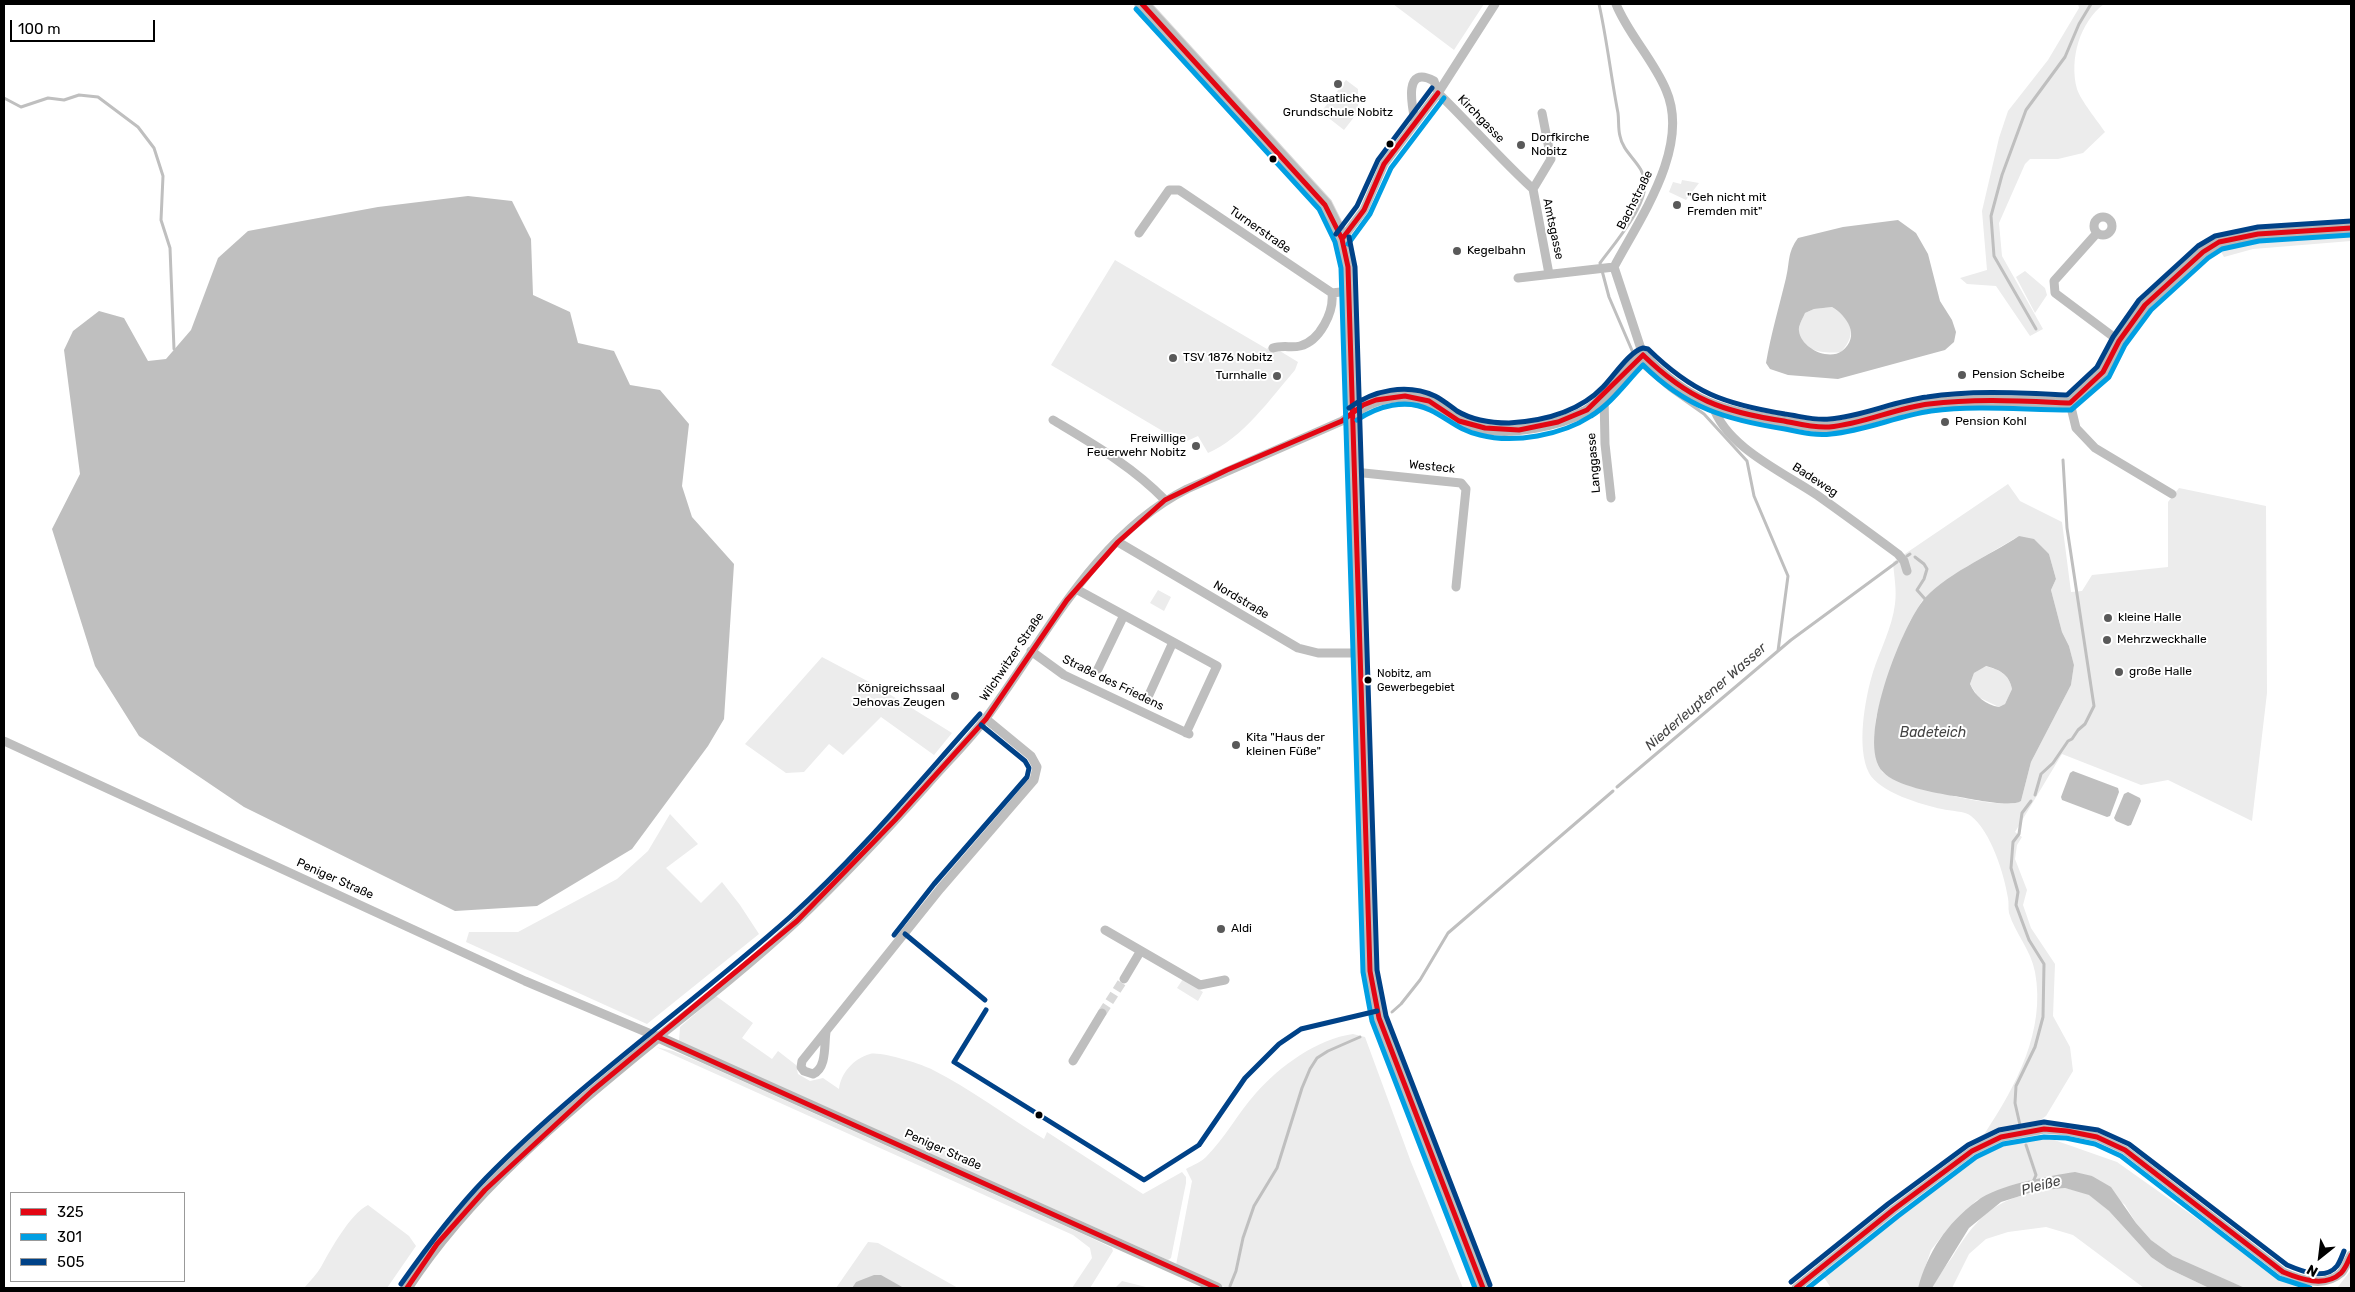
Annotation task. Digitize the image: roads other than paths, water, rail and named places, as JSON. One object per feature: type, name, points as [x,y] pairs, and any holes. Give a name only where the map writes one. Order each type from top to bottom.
[{"type":"main road","points":[[1142,4],[1325,205],[1342,239],[1348,267],[1349,291],[1366,910],[1370,971],[1377,1010],[1483,1288]]},
{"type":"street","points":[[1342,239],[1364,210],[1384,164],[1438,93],[1494,4]]},
{"type":"street","name":"Bachstraße","points":[[1606,268],[1655,194],[1667,164],[1673,115],[1666,88],[1616,4]]},
{"type":"street","name":"Kirchgasse","points":[[1415,121],[1410,91],[1413,83],[1420,78],[1427,78],[1434,81],[1438,93],[1477,130],[1506,165],[1533,189]]},
{"type":"street","points":[[1533,189],[1551,159],[1542,113]]},
{"type":"street","name":"Turnerstraße","points":[[1139,233],[1164,197],[1174,189],[1179,190],[1332,293]]},
{"type":"street","name":"Amtsgasse","points":[[1533,189],[1550,274]]},
{"type":"street","points":[[1606,268],[1639,359],[1678,387],[1713,406],[1741,415],[1828,427],[1897,409],[1968,399],[2070,403],[2103,372],[2119,341],[2145,305],[2186,266],[2220,242],[2258,234],[2351,228]]},
{"type":"street","points":[[2097,233],[2054,281],[2055,293],[2119,341]]},
{"type":"street","name":"Amtsgasse","points":[[1518,278],[1606,268]]},
{"type":"street","points":[[1273,348],[1299,347],[1313,341],[1323,328],[1333,300],[1332,293],[1349,291]]},
{"type":"street","points":[[1353,414],[1363,406],[1376,400],[1405,396],[1429,401],[1459,420],[1485,428],[1519,430],[1558,422],[1587,410],[1639,359]]},
{"type":"street","name":"Langgasse","points":[[1604,395],[1605,444],[1611,498]]},
{"type":"street","points":[[2070,403],[2076,428],[2095,448],[2172,494]]},
{"type":"street","name":"Badeweg","points":[[1713,406],[1716,416],[1724,428],[1743,445],[1770,466],[1839,510],[1898,554],[1904,561],[1907,571]]},
{"type":"street","name":"Wilchwitzer Straße","points":[[658,1037],[797,921],[895,820],[986,719],[1031,651],[1076,589],[1118,542],[1165,500],[1227,470],[1342,421],[1353,414]]},
{"type":"street","points":[[1053,420],[1125,463],[1146,480],[1165,500]]},
{"type":"street","name":"Westeck","points":[[1354,472],[1461,483],[1466,489],[1456,587]]},
{"type":"street","name":"Nordstraße","points":[[1118,542],[1298,648],[1318,653],[1360,653]]},
{"type":"street","name":"Straße des Friedens","points":[[1031,651],[1064,675],[1189,734],[1217,666],[1076,589]]},
{"type":"street","name":"Straße des Friedens","points":[[1098,669],[1124,615]]},
{"type":"street","name":"Straße des Friedens","points":[[1148,697],[1173,642]]},
{"type":"street","points":[[826,1032],[940,889],[1034,780],[1037,767],[1032,756],[986,719]]},
{"type":"street","name":"Peniger Straße","points":[[4,742],[516,977],[658,1037],[1217,1288]]},
{"type":"street","points":[[1105,930],[1140,952],[1200,985],[1225,980]]},
{"type":"street","points":[[1124,979],[1140,952]]},
{"type":"street","points":[[1072,1061],[1102,1013]]},
{"type":"street","points":[[408,1288],[437,1244],[485,1190],[556,1123],[658,1037]]},
{"type":"street","points":[[1796,1288],[1893,1210],[1972,1151],[2001,1137],[2044,1128],[2097,1137],[2125,1150],[2283,1272],[2300,1280],[2318,1282],[2329,1280],[2342,1272],[2351,1255]]},
{"type":"water","points":[[468,196],[512,201],[531,239],[533,295],[570,312],[578,343],[614,351],[630,385],[660,390],[689,424],[682,486],[692,517],[734,564],[724,719],[708,746],[632,849],[537,906],[455,911],[244,807],[139,736],[95,666],[52,529],[80,474],[64,350],[73,331],[99,311],[124,318],[148,361],[166,359],[191,330],[218,258],[248,231],[378,207]]},
{"type":"water","points":[[1898,220],[1916,233],[1928,254],[1940,301],[1952,320],[1956,332],[1954,342],[1945,350],[1838,379],[1788,375],[1770,369],[1766,363],[1768,352],[1786,278],[1790,253],[1794,243],[1798,238],[1843,227]],"holes":[[[1832,307],[1847,321],[1851,333],[1851,339],[1842,351],[1836,354],[1823,354],[1805,343],[1799,331],[1805,313],[1814,309]]]},
{"type":"water","name":"Badeteich","points":[[2019,536],[2034,539],[2049,554],[2056,579],[2051,590],[2062,632],[2069,646],[2074,665],[2071,685],[2031,762],[2021,801],[2016,803],[1999,803],[1927,791],[1906,785],[1889,777],[1883,772],[1876,757],[1874,737],[1877,713],[1893,660],[1913,616],[1922,602],[1941,584],[1967,566]],"holes":[[[1986,666],[2000,671],[2011,684],[2012,689],[2005,704],[1999,707],[1981,699],[1970,684],[1974,673]]]},
{"type":"water","points":[[2073,771],[2118,788],[2119,792],[2110,816],[2107,817],[2062,800],[2061,797],[2070,773]]},
{"type":"water","points":[[2128,792],[2140,798],[2141,801],[2131,825],[2128,826],[2116,821],[2114,818],[2124,794]]},
{"type":"water","name":"Pleiße","points":[[2075,1172],[2092,1176],[2111,1187],[2136,1223],[2151,1240],[2173,1256],[2245,1288],[2209,1288],[2167,1268],[2151,1257],[2109,1211],[2089,1195],[2065,1188],[2036,1191],[2001,1202],[1969,1228],[1932,1288],[1918,1288],[1927,1262],[1947,1229],[1977,1201],[1997,1190],[2010,1186]]},
{"type":"water","points":[[874,1275],[881,1275],[904,1288],[852,1288],[856,1282]]},
{"type":"waterway","name":"Niederleuptener Wasser","points":[[1599,4],[1618,113],[1620,136],[1625,148],[1641,170],[1645,183],[1644,193],[1635,214],[1600,263],[1609,297],[1637,362],[1670,390],[1704,414],[1747,461],[1754,496],[1788,576],[1778,651]]},
{"type":"waterway","points":[[2036,329],[1994,256],[1991,216],[2002,175],[2026,110],[2065,57],[2079,24],[2091,4]]},
{"type":"waterway","points":[[4,98],[21,107],[48,98],[64,100],[79,95],[98,97],[138,127],[154,148],[163,176],[161,220],[170,248],[174,349]]},
{"type":"waterway","points":[[2035,795],[2041,774],[2053,763],[2068,741],[2085,724],[2094,706],[2067,528],[2063,460]]},
{"type":"waterway","points":[[1915,557],[1927,569],[1924,579],[1917,590],[1925,599]]},
{"type":"waterway","name":"Niederleuptener Wasser","points":[[1617,787],[1791,640],[1897,562]]},
{"type":"waterway","name":"Niederleuptener Wasser","points":[[1392,1012],[1401,1004],[1420,980],[1448,933],[1613,791]]},
{"type":"waterway","points":[[2020,1125],[2015,1103],[2016,1086],[2035,1047],[2043,1017],[2044,964],[2029,940],[2016,905],[2018,892],[2011,868],[2013,842],[2019,834],[2022,813],[2031,801]]},
{"type":"waterway","name":"Niederleuptener Wasser","points":[[1230,1286],[1254,1206],[1277,1168],[1302,1088],[1310,1069],[1317,1058],[1360,1037]]},
{"type":"waterway","name":"Pleiße","points":[[2026,1145],[2036,1175],[2033,1182]]},
{"type":"tunnel","points":[[1102,1013],[1124,979]]},
{"type":"place","name":"Staatliche Grundschule Nobitz","points":[[1338,84]]},
{"type":"place","name":"Dorfkirche Nobitz","points":[[1521,145]]},
{"type":"place","name":"\"Geh nicht mit Fremden mit\"","points":[[1677,205]]},
{"type":"place","name":"Kegelbahn","points":[[1457,251]]},
{"type":"place","name":"TSV 1876 Nobitz","points":[[1173,358]]},
{"type":"place","name":"Pension Scheibe","points":[[1962,375]]},
{"type":"place","name":"Turnhalle","points":[[1277,376]]},
{"type":"place","name":"Pension Kohl","points":[[1945,422]]},
{"type":"place","name":"Freiwillige Feuerwehr Nobitz","points":[[1196,446]]},
{"type":"place","name":"kleine Halle","points":[[2108,618]]},
{"type":"place","name":"Mehrzweckhalle","points":[[2107,640]]},
{"type":"place","name":"große Halle","points":[[2119,672]]},
{"type":"place","name":"Nobitz, am Gewerbegebiet","points":[[1368,680]]},
{"type":"place","name":"Königreichssaal Jehovas Zeugen","points":[[955,696]]},
{"type":"place","name":"Kita \"Haus der kleinen Füße\"","points":[[1236,745]]},
{"type":"place","name":"Aldi","points":[[1221,929]]}]
